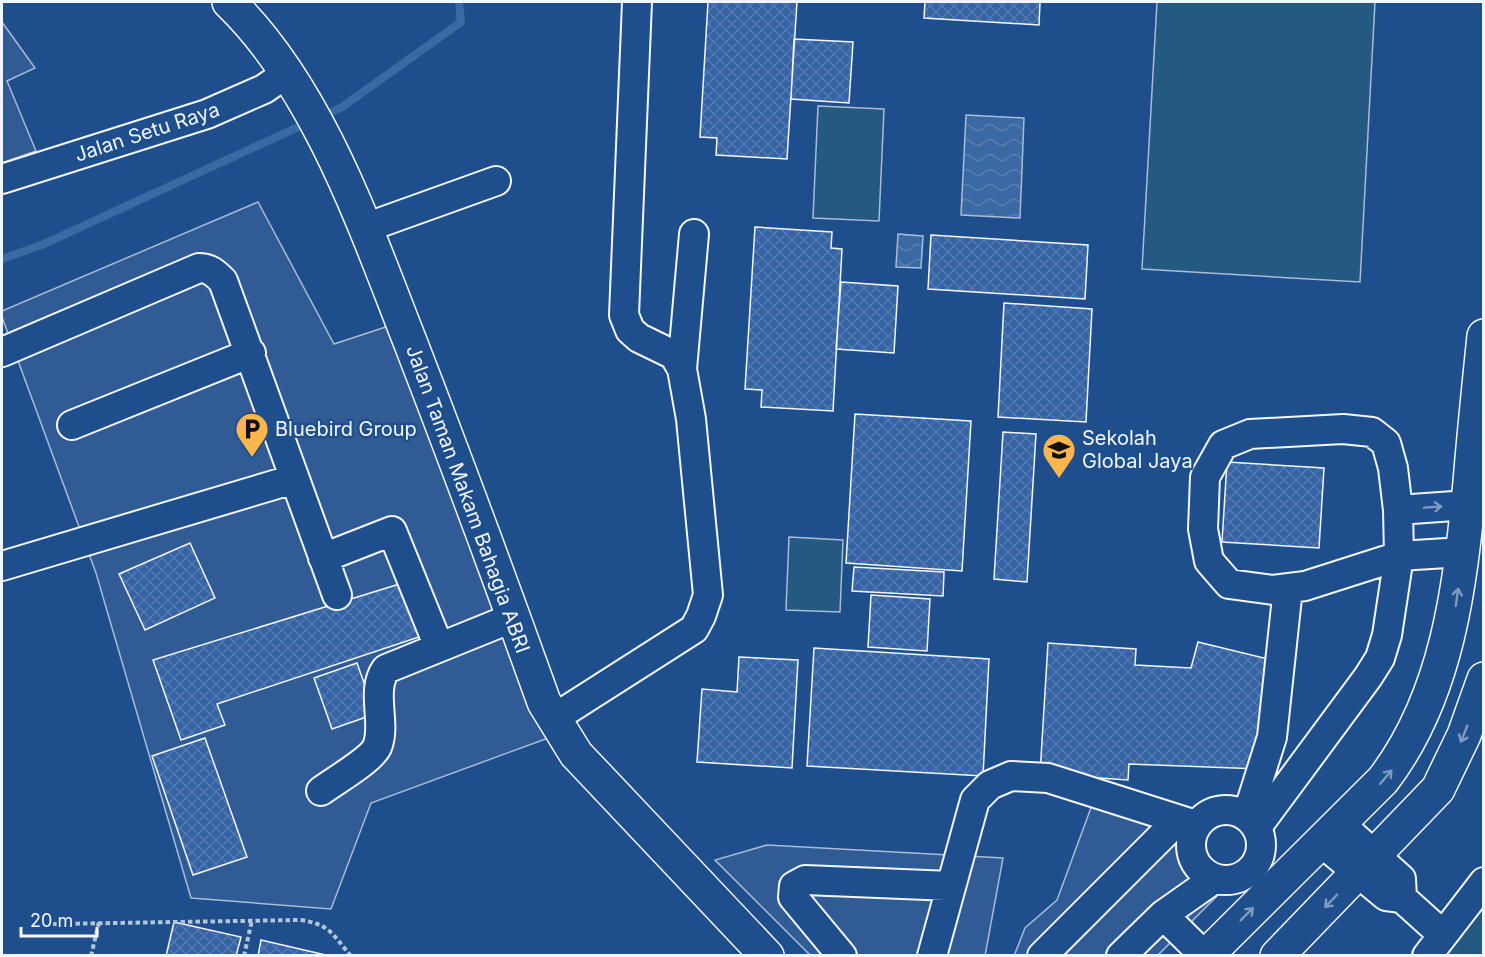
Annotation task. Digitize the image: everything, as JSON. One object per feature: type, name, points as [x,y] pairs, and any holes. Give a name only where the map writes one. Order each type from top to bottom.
[{"type":"main road","name":"Jalan Taman Makam Bahagia ABRI","points":[[229,2],[251,25],[294,83],[332,156],[365,228],[472,502],[544,702],[553,719],[576,754],[767,956]]},
{"type":"main road","points":[[1205,956],[1383,780],[1398,761],[1429,696],[1444,654],[1455,608],[1463,552],[1484,336]]},
{"type":"main road","points":[[1277,956],[1438,789],[1464,735],[1484,679]]},
{"type":"street","points":[[637,2],[624,315],[630,330],[639,338],[674,355],[682,369]]},
{"type":"street","name":"Jalan Setu Raya","points":[[9,169],[207,114],[264,89],[294,83]]},
{"type":"street","points":[[365,228],[496,181]]},
{"type":"street","points":[[553,719],[694,629],[708,595],[691,419],[682,369],[694,234]]},
{"type":"street","points":[[2,352],[198,268],[207,268],[223,280],[337,594]]},
{"type":"street","points":[[72,425],[251,353]]},
{"type":"street","points":[[1252,821],[1368,677],[1380,658],[1387,635],[1399,556],[1398,510],[1393,468],[1386,442],[1372,432],[1343,429],[1250,434],[1223,445],[1205,477],[1203,529],[1209,561],[1229,584],[1273,590],[1305,586],[1399,556],[1463,552]]},
{"type":"street","points":[[2,566],[294,479]]},
{"type":"street","points":[[1398,510],[1468,505]]},
{"type":"street","points":[[323,558],[393,531],[439,647]]},
{"type":"street","points":[[1120,956],[1163,915],[1214,879],[1236,879],[1254,868],[1262,848],[1252,821],[1272,736],[1288,588]]},
{"type":"street","points":[[321,791],[369,757],[376,748],[379,736],[380,678],[386,669],[512,618]]},
{"type":"street","points":[[932,956],[975,801],[990,785],[1011,776],[1048,778],[1187,822]]},
{"type":"street","points":[[1042,956],[1187,822],[1219,810],[1234,810],[1252,821]]},
{"type":"street","points":[[1187,822],[1190,846],[1196,866],[1214,879]]},
{"type":"street","points":[[1330,833],[1366,865],[1401,879],[1402,898],[1435,945],[1484,882]]},
{"type":"street","points":[[842,956],[793,897],[794,886],[805,880],[951,886]]},
{"type":"street","points":[[1163,915],[1205,956]]},
{"type":"path","points":[[244,956],[252,920]]},
{"type":"path","points":[[53,924],[300,920],[317,922],[324,926],[351,956]]},
{"type":"path","points":[[92,956],[99,922]]},
{"type":"shaded area","points":[[1157,2],[1375,2],[1360,282],[1142,269]]},
{"type":"shaded area","points":[[2,22],[35,68],[7,81],[36,151],[2,163]]},
{"type":"shaded area","points":[[818,106],[884,109],[879,221],[813,218]]},
{"type":"shaded area","name":"Bluebird Group","points":[[258,202],[334,344],[401,322],[551,737],[371,803],[331,909],[191,898],[96,573],[2,317],[2,311]]},
{"type":"shaded area","points":[[789,537],[843,540],[840,612],[786,610]]},
{"type":"shaded area","points":[[1092,805],[1156,824],[1225,888],[1158,955],[1014,956],[1025,928],[1057,900]]},
{"type":"shaded area","points":[[767,845],[1003,858],[985,956],[810,955],[715,860]]},
{"type":"shaded area","points":[[1483,883],[1483,955],[1428,955]]},
{"type":"water","points":[[966,115],[1024,118],[1020,218],[961,215]]},
{"type":"water","points":[[898,234],[923,236],[921,268],[896,267]]},
{"type":"building","points":[[708,2],[797,2],[787,159],[716,155],[717,138],[700,137]]},
{"type":"building","points":[[925,2],[1040,2],[1039,25],[924,18]]},
{"type":"building","points":[[794,39],[853,42],[849,103],[791,99]]},
{"type":"building","points":[[755,227],[832,232],[831,248],[842,249],[833,411],[761,407],[762,390],[745,389]]},
{"type":"building","points":[[931,235],[1088,245],[1085,299],[928,289]]},
{"type":"building","points":[[841,282],[898,286],[894,353],[836,349]]},
{"type":"building","points":[[1004,303],[1092,309],[1086,422],[998,417]]},
{"type":"building","points":[[855,414],[971,421],[962,571],[846,563]]},
{"type":"building","points":[[1003,432],[1036,434],[1027,582],[994,579]]},
{"type":"building","points":[[1227,462],[1324,468],[1319,548],[1222,542]]},
{"type":"building","points":[[190,543],[215,598],[145,630],[119,574]]},
{"type":"building","points":[[854,567],[944,572],[943,596],[852,591]]},
{"type":"building","points":[[406,582],[428,634],[217,704],[225,725],[181,740],[153,660]]},
{"type":"building","points":[[871,595],[930,599],[927,651],[868,647]]},
{"type":"building","points":[[1198,642],[1276,661],[1260,769],[1129,764],[1128,780],[1040,774],[1048,643],[1136,649],[1135,665],[1191,668]]},
{"type":"building","points":[[814,648],[989,659],[983,776],[807,766]]},
{"type":"building","points":[[739,657],[798,660],[792,768],[697,762],[702,689],[737,692]]},
{"type":"building","points":[[357,663],[375,714],[332,729],[314,678]]},
{"type":"building","points":[[205,738],[247,857],[193,875],[152,756]]},
{"type":"building","points":[[174,922],[241,937],[236,956],[166,956]]},
{"type":"building","points":[[261,940],[330,956],[258,956]]},
{"type":"waterway","points":[[323,116],[342,107],[461,22],[459,2]]},
{"type":"waterway","points":[[2,259],[44,244],[309,122]]},
{"type":"place","name":"Bluebird Group","points":[[252,458]]},
{"type":"place","name":"Sekolah Global Jaya","points":[[1059,479]]}]
